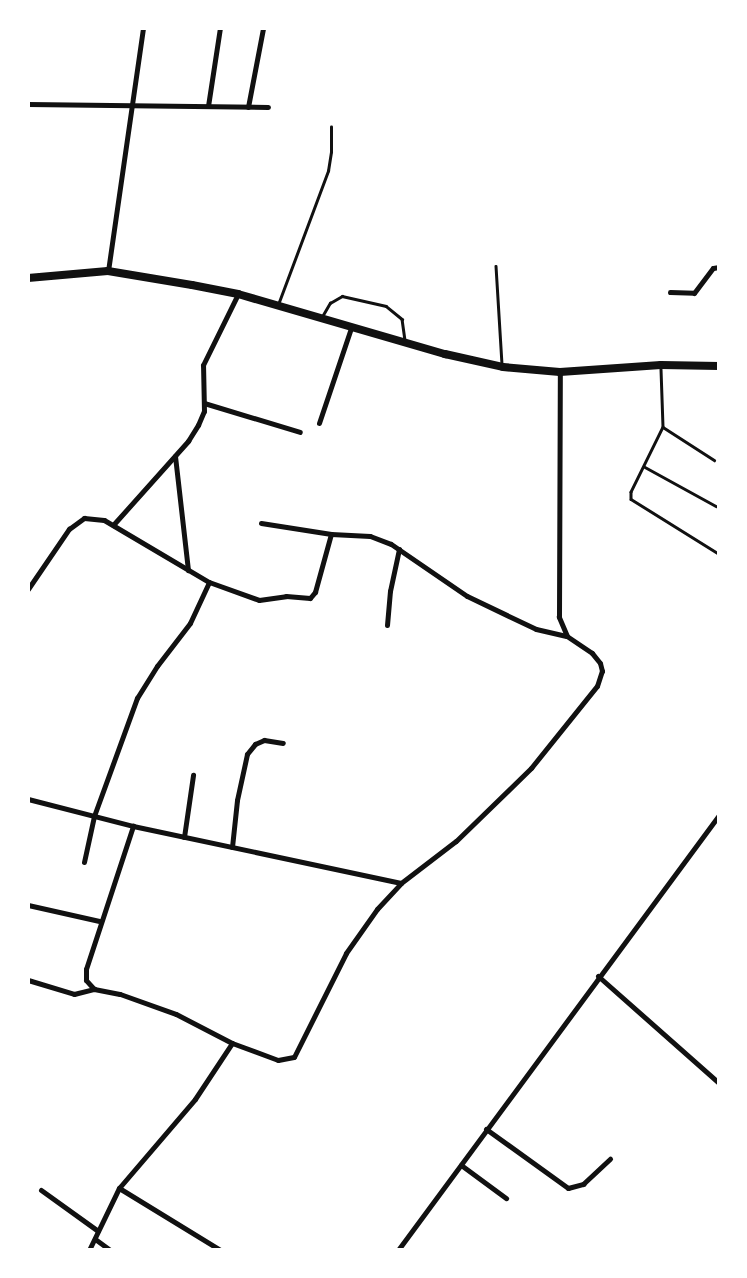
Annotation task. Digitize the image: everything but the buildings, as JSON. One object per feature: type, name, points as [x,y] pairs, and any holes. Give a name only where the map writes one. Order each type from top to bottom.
[{"type":"main road","points":[[28,278],[108,271],[238,294],[351,328],[503,367],[560,372],[661,365],[719,366]]},
{"type":"street","points":[[108,271],[142,28]]},
{"type":"street","points":[[208,106],[220,28]]},
{"type":"street","points":[[248,107],[263,28]]},
{"type":"street","points":[[28,104],[268,107]]},
{"type":"street","points":[[670,292],[694,293],[713,268],[719,267]]},
{"type":"street","points":[[113,524],[194,434],[204,403],[201,379],[205,358],[238,294]]},
{"type":"street","points":[[319,423],[351,328]]},
{"type":"street","points":[[560,372],[559,608],[561,626],[567,636]]},
{"type":"street","points":[[204,403],[300,432]]},
{"type":"street","points":[[175,456],[188,570]]},
{"type":"street","points":[[28,589],[74,524],[89,517],[113,524],[209,582],[253,599],[286,596],[310,598],[315,592],[331,534]]},
{"type":"street","points":[[28,980],[74,994],[94,989],[168,1010],[232,1043],[278,1060],[294,1057],[346,953],[377,909],[401,883],[456,841],[508,791],[548,750],[597,686],[602,671],[600,663],[592,653],[567,636],[536,629],[467,596],[399,549],[370,536],[331,534],[261,523]]},
{"type":"street","points":[[387,625],[390,591],[399,549]]},
{"type":"street","points":[[84,862],[94,816],[137,698],[157,666],[190,623],[209,582]]},
{"type":"street","points":[[232,847],[237,800],[247,754],[255,744],[264,740],[283,743]]},
{"type":"street","points":[[184,837],[193,775]]},
{"type":"street","points":[[28,799],[133,827],[401,883]]},
{"type":"street","points":[[397,1250],[719,815]]},
{"type":"street","points":[[94,989],[85,973],[99,921],[133,827]]},
{"type":"street","points":[[28,905],[99,921]]},
{"type":"street","points":[[598,976],[716,1076],[719,1083]]},
{"type":"street","points":[[89,1250],[119,1188],[195,1099],[232,1043]]},
{"type":"street","points":[[486,1129],[568,1188],[583,1184],[610,1159]]},
{"type":"street","points":[[461,1165],[506,1198]]},
{"type":"street","points":[[119,1188],[220,1250]]},
{"type":"street","points":[[41,1189],[99,1231]]},
{"type":"street","points":[[95,1239],[110,1250]]},
{"type":"lane","points":[[278,305],[328,171],[331,127]]},
{"type":"lane","points":[[496,266],[503,367]]},
{"type":"lane","points":[[321,318],[337,298],[348,295],[395,311],[402,319],[406,342]]},
{"type":"lane","points":[[661,365],[663,427],[631,492],[632,500],[719,554]]},
{"type":"lane","points":[[663,427],[714,460]]},
{"type":"lane","points":[[645,467],[716,506]]}]
